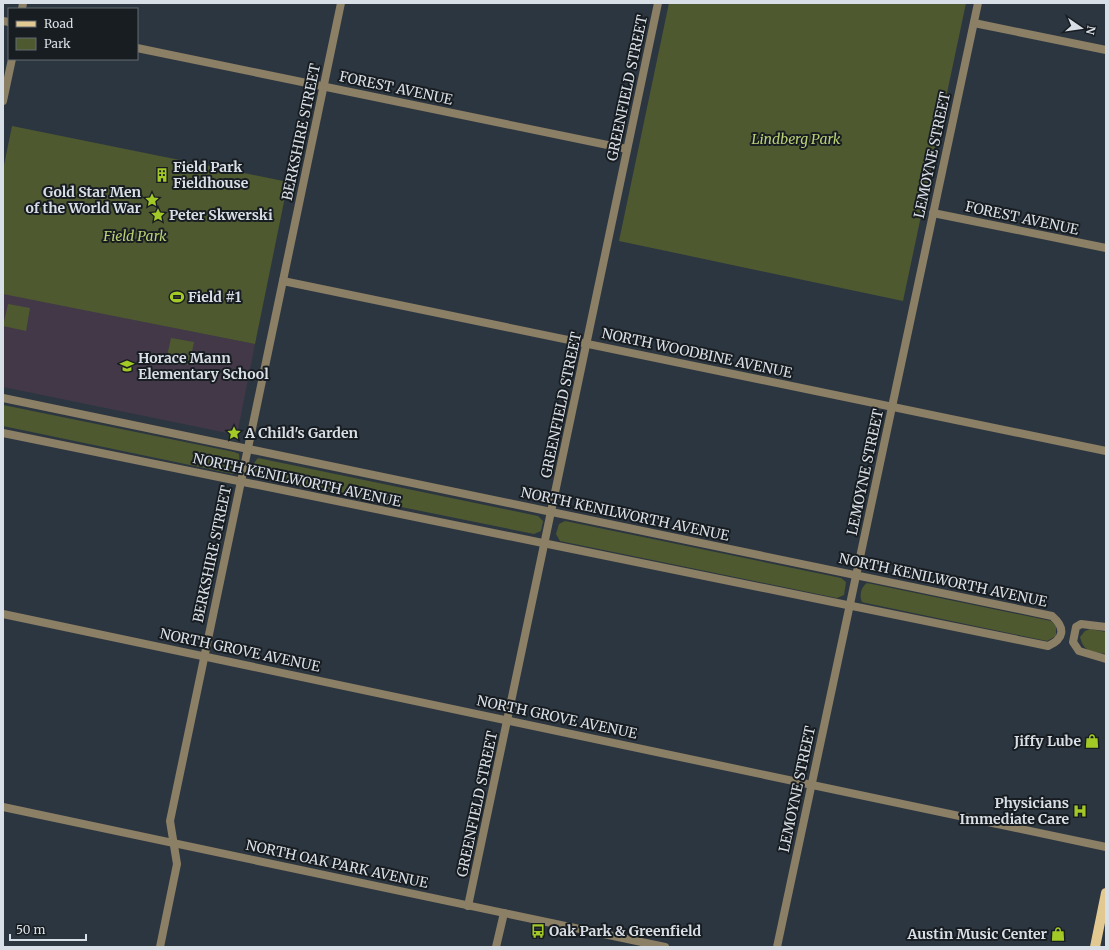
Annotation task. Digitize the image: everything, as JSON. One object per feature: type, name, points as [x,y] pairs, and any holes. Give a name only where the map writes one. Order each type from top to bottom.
[{"type":"main road","points":[[1095,947],[1103,919],[1106,893]]},
{"type":"street","name":"BERKSHIRE STREET","points":[[160,947],[177,864],[170,821],[341,3]]},
{"type":"street","name":"GREENFIELD STREET","points":[[468,906],[588,344],[658,3]]},
{"type":"street","name":"LEMOYNE STREET","points":[[777,947],[978,3]]},
{"type":"street","points":[[974,23],[1106,50]]},
{"type":"street","name":"FOREST AVENUE","points":[[138,48],[627,149]]},
{"type":"street","points":[[3,101],[12,60]]},
{"type":"street","name":"FOREST AVENUE","points":[[933,213],[1106,248]]},
{"type":"street","name":"NORTH WOODBINE AVENUE","points":[[283,281],[1106,451]]},
{"type":"street","name":"NORTH KENILWORTH AVENUE","points":[[3,398],[248,450],[856,574],[1052,616],[1059,622],[1062,628],[1060,636],[1056,642],[1048,646],[3,433]]},
{"type":"street","name":"NORTH GROVE AVENUE","points":[[3,614],[1106,847]]},
{"type":"street","points":[[1106,627],[1087,623],[1081,624],[1076,627],[1073,642],[1079,651],[1106,659]]},
{"type":"street","name":"NORTH OAK PARK AVENUE","points":[[3,807],[665,947]]},
{"type":"street","points":[[496,947],[504,914]]},
{"type":"shaded area","name":"Horace Mann Elementary School","points":[[3,293],[255,344],[237,435],[3,387]]},
{"type":"green space","name":"Lindberg Park","points":[[669,3],[966,3],[903,301],[619,241]]},
{"type":"green space","name":"Field Park","points":[[12,126],[288,182],[255,344],[3,294],[3,170]]},
{"type":"green space","points":[[8,304],[30,308],[26,331],[3,326]]},
{"type":"green space","points":[[171,338],[194,342],[189,365],[166,361]]},
{"type":"green space","points":[[3,405],[234,452],[239,454],[239,465],[233,474],[3,426]]},
{"type":"green space","points":[[258,458],[538,516],[543,521],[541,531],[534,534],[254,477],[253,467]]},
{"type":"green space","points":[[565,521],[841,578],[846,582],[844,595],[837,598],[560,541],[556,534],[559,524]]},
{"type":"green space","points":[[867,583],[1051,621],[1056,626],[1056,636],[1047,641],[862,602],[861,592]]},
{"type":"green space","points":[[1090,629],[1106,632],[1106,654],[1093,652],[1086,649],[1084,646],[1080,637],[1085,631]]},
{"type":"place","name":"Field Park Fieldhouse","points":[[162,175]]},
{"type":"place","name":"Gold Star Men of the World War","points":[[152,200]]},
{"type":"place","name":"Peter Skwerski","points":[[158,215]]},
{"type":"place","name":"Field #1","points":[[177,297]]},
{"type":"place","name":"Horace Mann Elementary School","points":[[127,366]]},
{"type":"place","name":"A Child's Garden","points":[[234,433]]},
{"type":"place","name":"Jiffy Lube","points":[[1092,741]]},
{"type":"place","name":"Physicians Immediate Care","points":[[1080,811]]},
{"type":"place","name":"Oak Park & Greenfield","points":[[538,931]]},
{"type":"place","name":"Austin Music Center","points":[[1058,934]]}]
